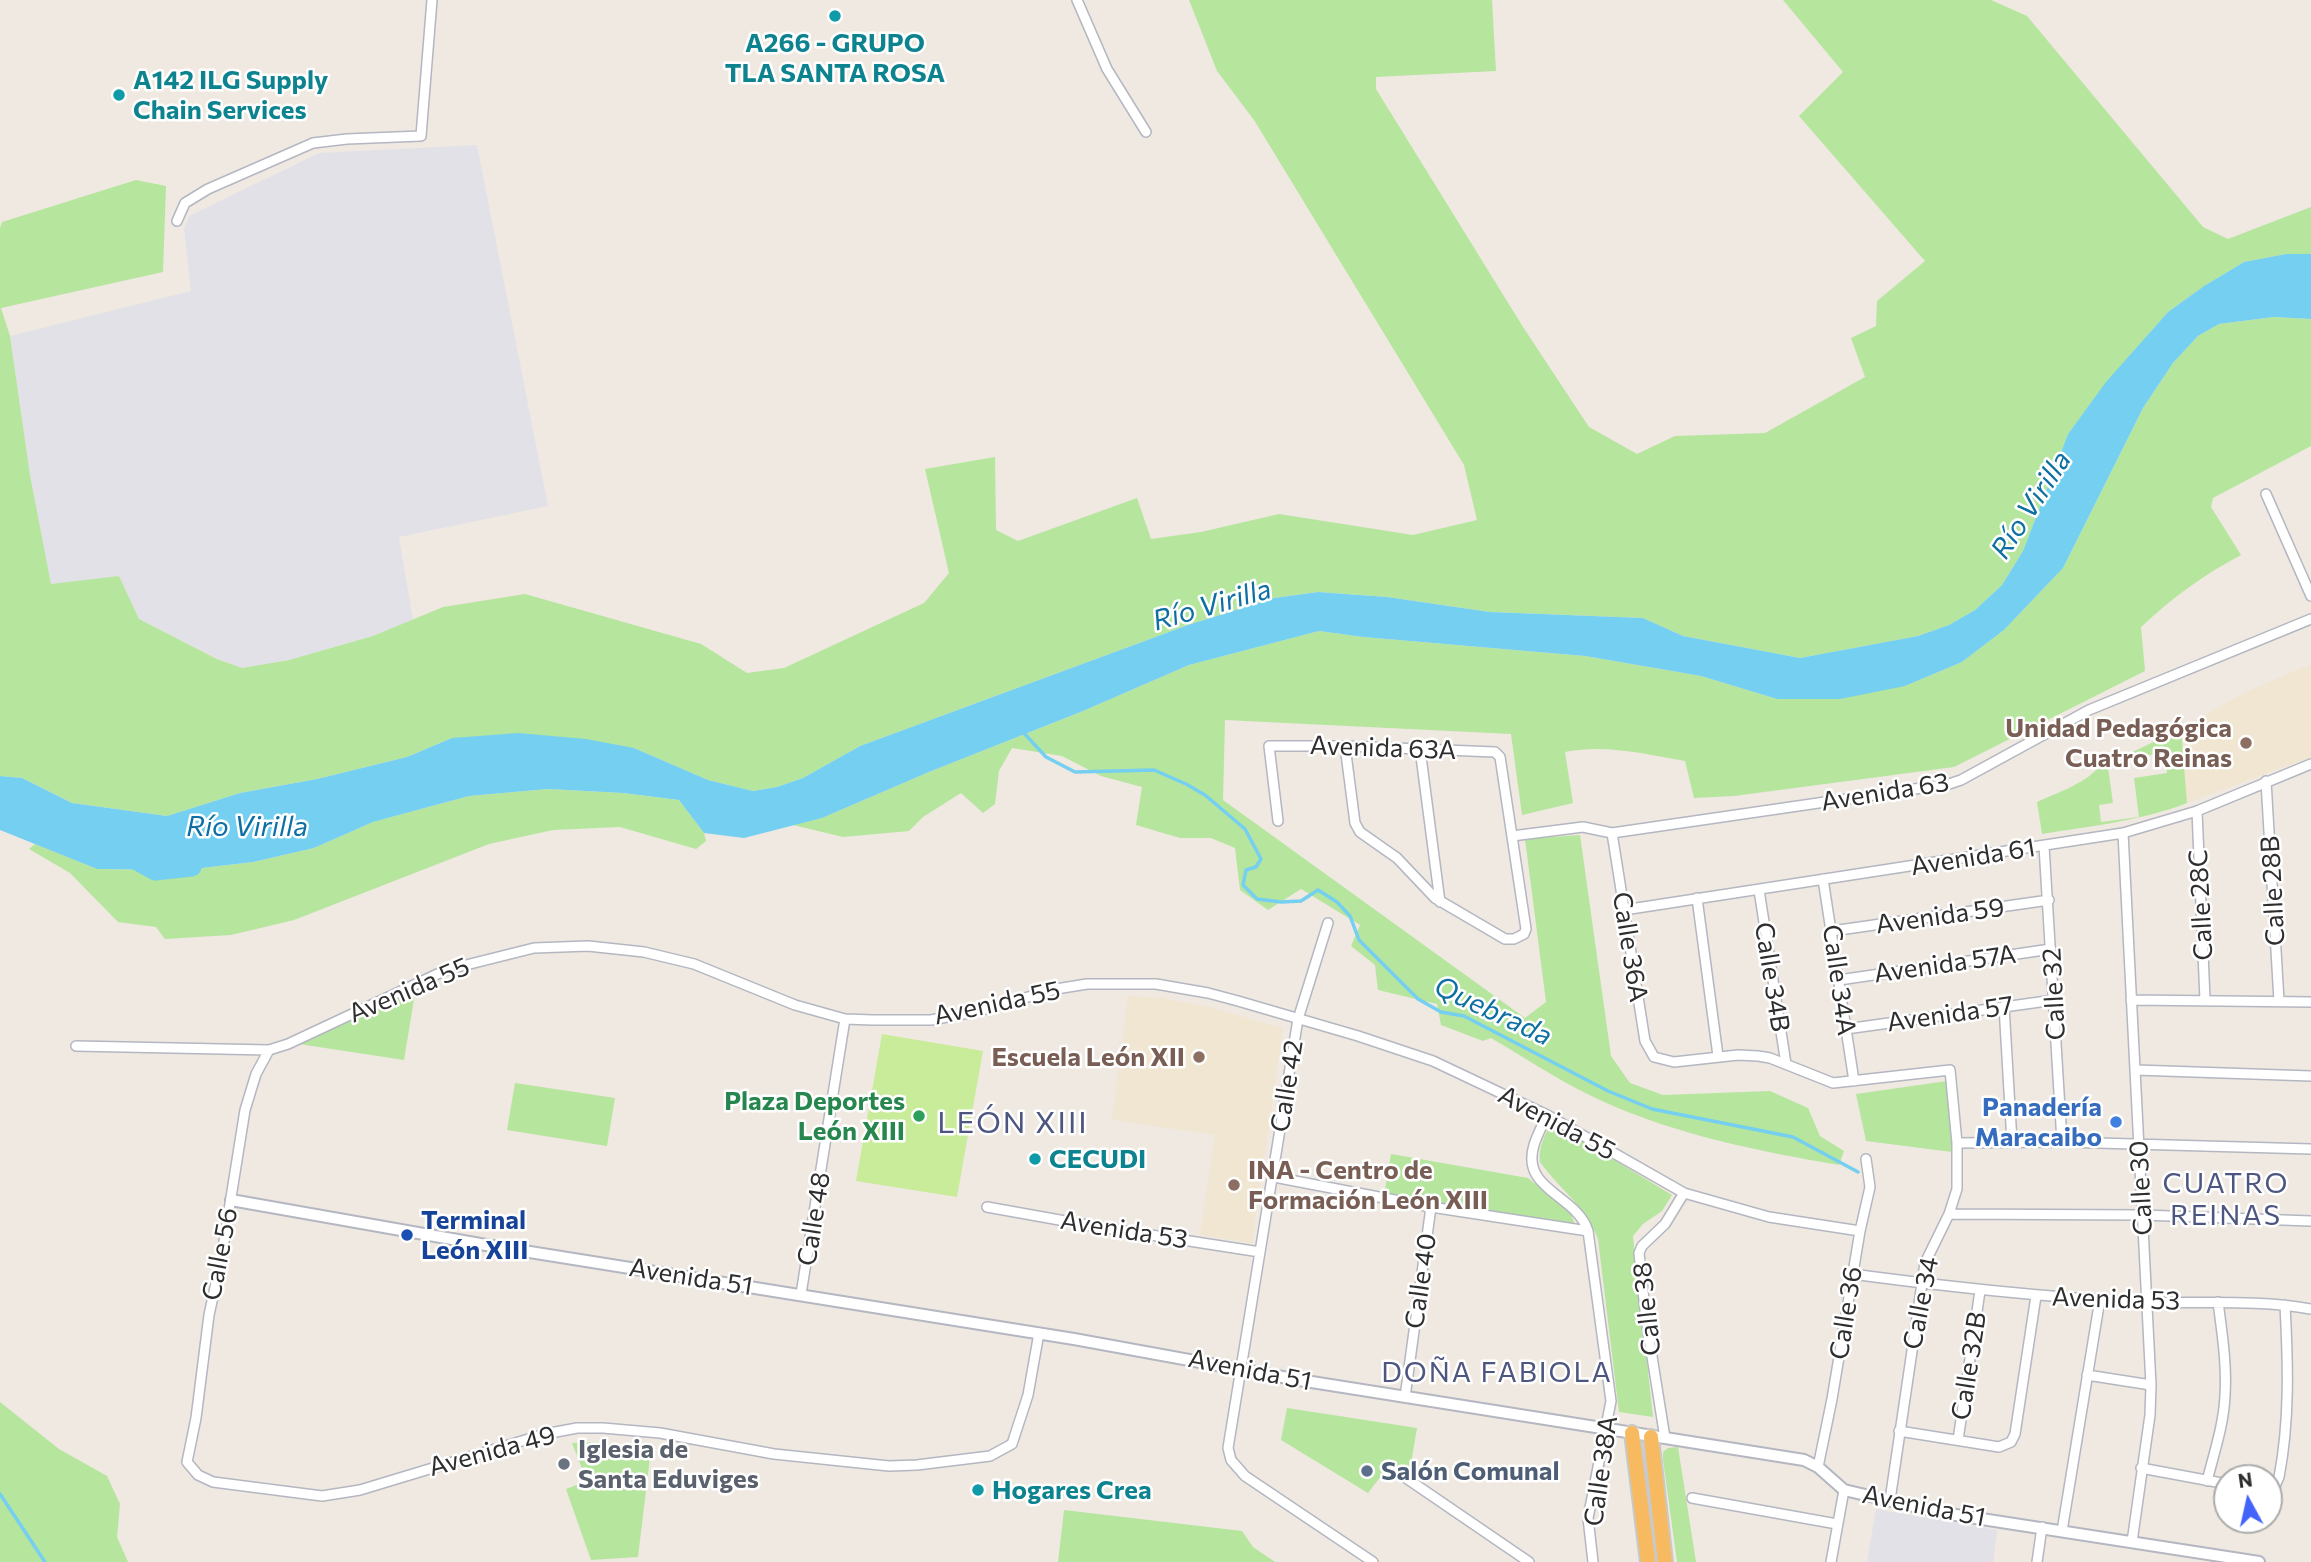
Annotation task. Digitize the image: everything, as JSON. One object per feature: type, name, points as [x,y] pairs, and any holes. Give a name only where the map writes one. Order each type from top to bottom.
[{"type":"highway","points":[[1633,1433],[1639,1562]]},
{"type":"highway","points":[[1658,1438],[1665,1562]]},
{"type":"highway","points":[[1636,1471],[1648,1562]]},
{"type":"street","points":[[177,221],[184,203],[208,189],[313,143],[421,136],[432,0]]},
{"type":"street","points":[[1077,0],[1107,69],[1146,132]]},
{"type":"street","points":[[2266,494],[2311,596]]},
{"type":"street","name":"Avenida 63","points":[[1512,836],[1583,827],[1612,833],[1937,786],[1961,780],[2089,710],[2311,620]]},
{"type":"street","name":"Avenida 63A","points":[[1278,821],[1267,748],[1269,746],[1420,749],[1497,754],[1500,757],[1512,836]]},
{"type":"street","points":[[1345,746],[1355,823],[1360,832],[1397,858],[1440,902],[1505,939],[1514,939],[1524,934],[1525,929],[1512,836]]},
{"type":"street","points":[[1420,749],[1440,902]]},
{"type":"street","name":"Avenida 61","points":[[1624,910],[2123,833],[2197,811],[2311,764]]},
{"type":"street","name":"Calle 28B","points":[[2266,781],[2279,1001]]},
{"type":"street","name":"Calle 28C","points":[[2197,811],[2206,1000]]},
{"type":"street","name":"Calle 36A","points":[[1612,833],[1645,1041],[1654,1058],[1674,1062],[1718,1056]]},
{"type":"street","name":"Calle 30","points":[[2123,833],[2151,1385],[2150,1415],[2132,1542]]},
{"type":"street","name":"Calle 32","points":[[2044,846],[2062,1142]]},
{"type":"street","name":"Calle 34A","points":[[1823,880],[1854,1081]]},
{"type":"street","name":"Calle 34B","points":[[1759,890],[1786,1064]]},
{"type":"street","points":[[1697,898],[1718,1056],[1749,1055],[1770,1058],[1825,1082],[1854,1081]]},
{"type":"street","name":"Avenida 59","points":[[1832,931],[2049,900]]},
{"type":"street","name":"Calle 42","points":[[1328,923],[1298,1019],[1274,1177],[1228,1438],[1231,1460],[1245,1476],[1373,1562]]},
{"type":"street","name":"Avenida 55","points":[[76,1046],[269,1050],[288,1044],[446,970],[534,948],[589,946],[645,952],[694,964],[782,1000],[845,1018],[931,1020],[1087,984],[1156,984],[1208,993],[1433,1061],[1547,1115],[1684,1193],[1769,1217],[1860,1231]]},
{"type":"street","name":"Avenida 57A","points":[[1839,980],[2051,949]]},
{"type":"street","name":"Avenida 57","points":[[1846,1029],[2054,1000]]},
{"type":"street","points":[[2131,1000],[2311,1002]]},
{"type":"street","points":[[2004,1006],[2012,1142]]},
{"type":"street","name":"Calle 48","points":[[801,1294],[845,1018]]},
{"type":"street","name":"Calle 56","points":[[187,1462],[196,1418],[209,1314],[245,1110],[256,1074],[269,1050]]},
{"type":"street","name":"Calle 34","points":[[1854,1081],[1949,1069],[1957,1143],[1958,1185],[1949,1214],[1929,1251],[1921,1284],[1890,1500]]},
{"type":"street","points":[[2136,1070],[2311,1076]]},
{"type":"street","name":"Calle 38A","points":[[1547,1115],[1534,1145],[1531,1162],[1535,1174],[1584,1219],[1588,1231],[1611,1401],[1588,1518],[1593,1562]]},
{"type":"street","points":[[1957,1143],[2062,1142],[2311,1149]]},
{"type":"street","name":"Calle 36","points":[[1818,1467],[1870,1187],[1866,1159]]},
{"type":"street","points":[[1274,1177],[1431,1207],[1588,1231]]},
{"type":"street","name":"Calle 38","points":[[1658,1438],[1639,1253],[1642,1246],[1665,1224],[1684,1193]]},
{"type":"street","name":"Avenida 51","points":[[231,1200],[486,1245],[1178,1356],[1405,1397],[1804,1460],[1818,1467],[1844,1490],[1943,1513],[2042,1527],[2213,1558],[2259,1562]]},
{"type":"street","name":"Avenida 53","points":[[987,1207],[1261,1251]]},
{"type":"street","name":"Calle 40","points":[[1405,1397],[1431,1207]]},
{"type":"street","points":[[1949,1214],[2142,1215],[2311,1221]]},
{"type":"street","name":"Avenida 53","points":[[1852,1274],[2036,1296],[2147,1302],[2285,1304],[2311,1309]]},
{"type":"street","name":"Calle 32B","points":[[1958,1440],[1980,1291]]},
{"type":"street","points":[[1899,1431],[1998,1447],[2008,1444],[2015,1434],[2036,1296]]},
{"type":"street","points":[[2062,1531],[2100,1299]]},
{"type":"street","points":[[2207,1481],[2225,1397],[2218,1302]]},
{"type":"street","points":[[2282,1464],[2289,1377],[2285,1304]]},
{"type":"street","name":"Avenida 49","points":[[187,1462],[198,1475],[213,1482],[321,1496],[360,1490],[545,1434],[577,1429],[650,1432],[774,1454],[889,1466],[990,1456],[1012,1444],[1028,1395],[1039,1333]]},
{"type":"street","points":[[2087,1374],[2151,1385]]},
{"type":"street","points":[[2141,1468],[2213,1482]]},
{"type":"street","points":[[1406,1478],[1529,1562]]},
{"type":"street","points":[[1831,1562],[1844,1490]]},
{"type":"street","points":[[1692,1497],[1837,1524]]},
{"type":"street","points":[[2037,1562],[2042,1527]]},
{"type":"shaded area","points":[[477,145],[548,506],[399,537],[413,620],[373,636],[289,660],[242,668],[218,659],[139,619],[119,576],[51,585],[30,475],[10,336],[191,291],[184,229],[189,216],[319,153]]},
{"type":"shaded area","name":"Unidad Pedagógica Cuatro Reinas","points":[[2311,664],[2311,757],[2187,803],[2181,729],[2242,694]]},
{"type":"shaded area","name":"Escuela León XII","points":[[1128,996],[1162,998],[1209,1007],[1283,1028],[1252,1243],[1200,1235],[1215,1135],[1112,1120]]},
{"type":"shaded area","points":[[1876,1509],[1997,1530],[1993,1562],[1867,1562]]},
{"type":"green space","points":[[1189,0],[1492,0],[1496,71],[1376,77],[1376,89],[1523,327],[1589,427],[1637,454],[1675,436],[1765,433],[1865,377],[1851,338],[1876,326],[1877,301],[1925,261],[1799,116],[1843,72],[1783,0],[1991,0],[2027,16],[2203,227],[2228,239],[2311,207],[2311,254],[2286,254],[2244,262],[2168,312],[2106,383],[2068,434],[2023,551],[2002,585],[1975,610],[1949,625],[1918,636],[1800,658],[1683,636],[1643,618],[1490,612],[1387,597],[1318,592],[1274,598],[1188,625],[860,746],[803,778],[777,787],[753,791],[708,780],[634,748],[452,738],[407,757],[317,779],[240,793],[167,816],[72,803],[22,778],[0,776],[0,228],[2,222],[136,180],[166,186],[163,272],[1,308],[10,336],[30,475],[51,584],[119,576],[139,619],[217,659],[242,668],[289,660],[373,636],[443,607],[525,594],[701,644],[747,673],[784,668],[924,603],[949,573],[925,469],[995,457],[996,530],[1018,541],[1137,498],[1151,539],[1201,532],[1279,514],[1413,535],[1477,520],[1464,465],[1254,120],[1217,71]]},
{"type":"green space","points":[[2274,317],[2311,319],[2311,446],[2213,498],[2211,507],[2241,555],[2188,588],[2141,627],[2145,671],[1954,767],[1734,796],[1694,798],[1685,761],[1625,751],[1580,750],[1565,752],[1573,803],[1522,815],[1511,734],[1225,720],[1223,800],[1525,1018],[1546,1002],[1525,839],[1580,835],[1611,1056],[1630,1083],[1663,1095],[1770,1091],[1808,1108],[1820,1136],[1844,1151],[1839,1165],[1748,1148],[1630,1113],[1560,1079],[1491,1038],[1483,1041],[1441,1025],[1437,1004],[1378,990],[1375,965],[1351,946],[1360,925],[1301,889],[1268,910],[1240,890],[1235,848],[1211,838],[1180,838],[1136,825],[1142,787],[1101,776],[1062,756],[1012,748],[999,771],[995,804],[983,813],[961,793],[923,817],[909,831],[843,837],[793,825],[822,818],[1189,665],[1319,631],[1585,656],[1701,676],[1777,699],[1905,686],[1962,662],[2004,630],[2063,568],[2143,408],[2173,363],[2198,336],[2219,324]]},
{"type":"green space","points":[[2181,729],[2187,803],[2134,819],[2042,834],[2037,802],[2081,781],[2106,761],[2113,803],[2099,805],[2101,822],[2139,817],[2134,778],[2167,773],[2165,753],[2107,760],[2121,752],[2124,756]]},
{"type":"green space","points":[[548,789],[623,793],[679,800],[704,833],[706,841],[696,849],[620,827],[553,830],[489,844],[294,920],[231,935],[165,939],[156,927],[118,922],[70,873],[29,849],[35,844],[97,869],[185,870],[253,862],[314,848],[373,822],[469,796]]},
{"type":"green space","points":[[416,987],[404,1060],[299,1044],[308,1040]]},
{"type":"green space","name":"Plaza Deportes León XIII","points":[[882,1034],[983,1051],[957,1197],[856,1181]]},
{"type":"green space","points":[[1947,1081],[1952,1152],[1866,1141],[1856,1094]]},
{"type":"green space","points":[[515,1083],[615,1098],[607,1146],[507,1130]]},
{"type":"green space","points":[[1551,1122],[1672,1195],[1662,1211],[1643,1224],[1633,1236],[1653,1417],[1619,1412],[1598,1239],[1579,1207],[1540,1162],[1541,1146]]},
{"type":"green space","points":[[1391,1154],[1528,1178],[1570,1212],[1576,1227],[1384,1195]]},
{"type":"green space","points":[[0,1402],[59,1449],[107,1476],[120,1504],[117,1537],[128,1562],[0,1562]]},
{"type":"green space","points":[[1287,1408],[1417,1428],[1409,1475],[1391,1463],[1368,1493],[1281,1440]]},
{"type":"green space","points":[[597,1442],[651,1449],[638,1557],[591,1560],[566,1489],[587,1481],[572,1443]]},
{"type":"green space","points":[[1678,1447],[1696,1562],[1677,1562],[1663,1452],[1668,1448]]},
{"type":"green space","points":[[1064,1510],[1242,1531],[1253,1547],[1275,1562],[1058,1562]]},
{"type":"water","name":"Río Virilla","points":[[2286,254],[2311,254],[2311,319],[2274,317],[2219,324],[2198,336],[2173,363],[2143,408],[2063,568],[2004,630],[1962,662],[1905,686],[1840,699],[1777,699],[1701,676],[1585,656],[1319,631],[1189,665],[822,818],[744,838],[704,833],[679,800],[623,793],[548,789],[469,796],[373,822],[314,848],[253,862],[185,870],[97,869],[0,830],[0,776],[22,778],[72,803],[167,816],[240,793],[317,779],[407,757],[452,738],[518,733],[586,739],[634,748],[708,780],[753,791],[777,787],[803,778],[860,746],[1188,625],[1274,598],[1318,592],[1387,597],[1490,612],[1643,618],[1683,636],[1800,658],[1918,636],[1949,625],[1975,610],[2002,585],[2023,551],[2068,434],[2106,382],[2168,312],[2244,262]]},
{"type":"waterway","name":"Quebrada","points":[[1022,731],[1046,757],[1075,772],[1154,770],[1205,795],[1245,829],[1261,859],[1256,867],[1246,870],[1243,885],[1257,899],[1301,901],[1318,890],[1337,902],[1350,916],[1359,940],[1418,999],[1441,1012],[1464,1016],[1608,1091],[1652,1109],[1793,1137],[1858,1172]]},
{"type":"waterway","name":"Río Virilla","points":[[128,856],[155,871],[192,867]]},
{"type":"waterway","points":[[0,1494],[45,1562]]},
{"type":"place","name":"A266 - GRUPO TLA SANTA ROSA","points":[[835,16]]},
{"type":"place","name":"A142 ILG Supply Chain Services","points":[[119,95]]},
{"type":"place","name":"Unidad Pedagógica Cuatro Reinas","points":[[2246,743]]},
{"type":"place","name":"Escuela León XII","points":[[1199,1057]]},
{"type":"place","name":"Plaza Deportes León XIII","points":[[919,1116]]},
{"type":"place","name":"Panadería Maracaibo","points":[[2116,1122]]},
{"type":"place","name":"CECUDI","points":[[1035,1159]]},
{"type":"place","name":"INA - Centro de Formación León XIII","points":[[1234,1185]]},
{"type":"place","name":"Terminal León XIII","points":[[407,1235]]},
{"type":"place","name":"Iglesia de Santa Eduviges","points":[[564,1464]]},
{"type":"place","name":"Salón Comunal","points":[[1367,1471]]},
{"type":"place","name":"Hogares Crea","points":[[978,1490]]},
{"type":"district","name":"LEÓN XIII","points":[[1013,1123]]},
{"type":"district","name":"CUATRO REINAS","points":[[2226,1200]]},
{"type":"district","name":"DOÑA FABIOLA","points":[[1497,1373]]}]
